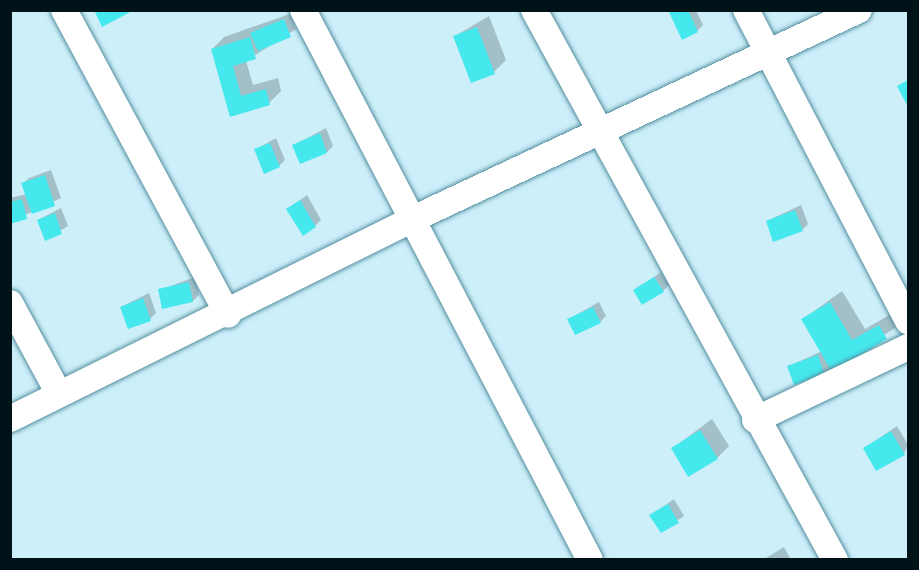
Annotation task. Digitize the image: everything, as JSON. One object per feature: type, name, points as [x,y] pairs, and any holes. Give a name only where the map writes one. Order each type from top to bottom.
[{"type":"street","points":[[64,10],[228,315]]},
{"type":"street","points":[[303,10],[415,218],[590,560]]},
{"type":"street","points":[[534,10],[596,131],[834,560]]},
{"type":"street","points":[[746,10],[909,321]]},
{"type":"street","points":[[10,419],[228,315],[415,218],[596,131],[859,10]]},
{"type":"street","points":[[10,303],[59,394]]},
{"type":"street","points":[[755,420],[909,347]]},
{"type":"building","points":[[94,10],[134,10],[102,27]]},
{"type":"building","points":[[668,10],[688,10],[698,32],[682,40]]},
{"type":"building","points":[[284,19],[291,37],[258,51],[250,33]]},
{"type":"building","points":[[477,27],[495,74],[471,83],[453,36]]},
{"type":"building","points":[[250,37],[256,59],[233,66],[241,96],[266,89],[270,105],[230,117],[211,49]]},
{"type":"building","points":[[908,80],[908,107],[897,86]]},
{"type":"building","points":[[320,133],[327,153],[300,164],[292,145]]},
{"type":"building","points":[[270,143],[280,167],[264,174],[254,149]]},
{"type":"building","points":[[45,175],[55,206],[32,214],[21,183]]},
{"type":"building","points":[[22,199],[27,219],[10,224],[10,202]]},
{"type":"building","points":[[300,200],[316,227],[303,236],[286,209]]},
{"type":"building","points":[[795,210],[803,231],[773,242],[766,221]]},
{"type":"building","points":[[55,213],[62,234],[45,241],[37,220]]},
{"type":"building","points":[[654,277],[664,292],[642,305],[633,290]]},
{"type":"building","points":[[189,282],[193,302],[162,309],[158,289]]},
{"type":"building","points":[[143,298],[151,321],[128,329],[120,307]]},
{"type":"building","points":[[830,302],[852,340],[879,325],[887,339],[832,372],[801,319]]},
{"type":"building","points":[[593,307],[601,323],[575,335],[567,319]]},
{"type":"building","points":[[818,355],[824,374],[794,385],[787,366]]},
{"type":"building","points":[[700,430],[718,459],[688,477],[671,448]]},
{"type":"building","points":[[891,431],[905,455],[876,471],[863,448]]},
{"type":"building","points":[[668,504],[679,523],[661,533],[649,515]]}]
